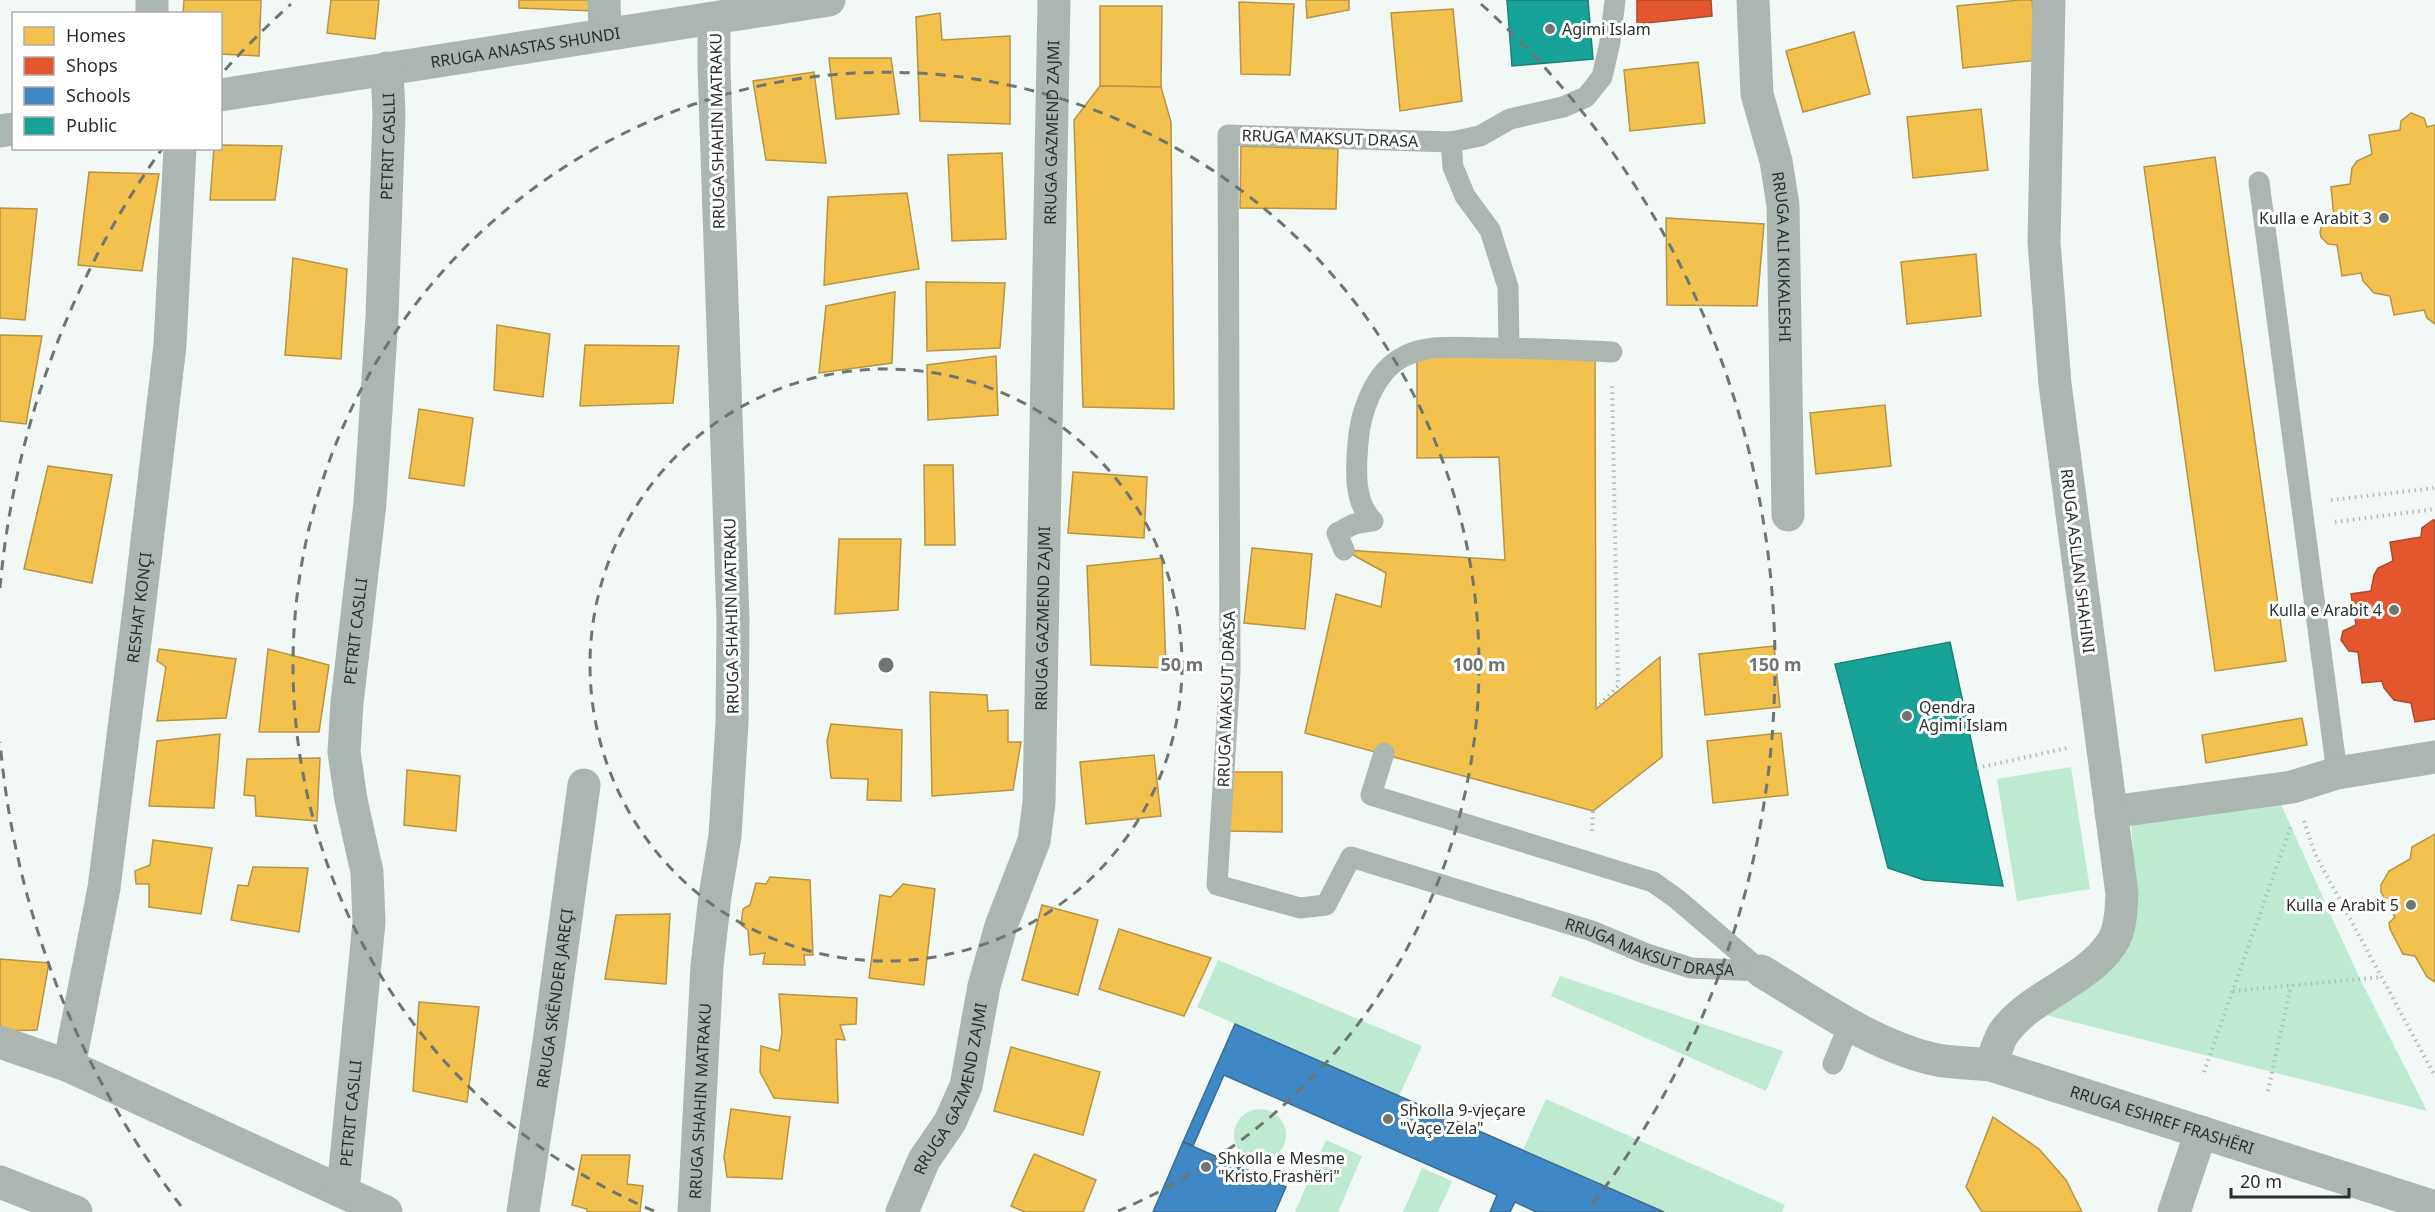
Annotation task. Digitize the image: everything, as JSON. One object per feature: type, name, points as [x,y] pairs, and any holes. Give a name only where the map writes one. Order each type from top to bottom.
[{"type":"street","points":[[604,0],[605,34]]},
{"type":"street","name":"RRUGA ANASTAS SHUNDI","points":[[222,95],[829,0]]},
{"type":"street","name":"RRUGA GAZMEND ZAJMI","points":[[902,1212],[924,1160],[950,1122],[966,1086],[984,986],[1001,926],[1034,841],[1039,803],[1054,0]]},
{"type":"street","name":"RRUGA ALI KUKALESHI","points":[[1753,0],[1757,94],[1776,161],[1783,205],[1788,515]]},
{"type":"street","name":"RRUGA ASLLAN SHAHINI","points":[[1991,1065],[2003,1033],[2015,1019],[2098,959],[2113,942],[2121,918],[2122,894],[2055,384],[2044,242],[2049,0]]},
{"type":"street","name":"RRUGA SHAHIN MATRAKU","points":[[694,1212],[707,966],[725,836],[732,723],[733,620],[714,19]]},
{"type":"street","name":"PETRIT CASLLI","points":[[343,1191],[369,922],[367,872],[351,800],[344,752],[347,703],[370,503],[382,317],[389,115],[387,68]]},
{"type":"street","name":"RESHAT KONÇI","points":[[69,1066],[104,888],[140,601],[170,345],[180,150]]},
{"type":"street","points":[[2111,812],[2295,796],[2337,773],[2435,757]]},
{"type":"street","name":"RRUGA SKËNDER JAREÇI","points":[[523,1212],[584,785]]},
{"type":"street","name":"RRUGA MAKSUT DRASA","points":[[1761,971],[1849,1025],[1891,1044],[1936,1059],[1991,1065]]},
{"type":"street","points":[[0,1042],[69,1066],[386,1212]]},
{"type":"street","name":"RRUGA ESHREF FRASHËRI","points":[[1991,1065],[2435,1207]]},
{"type":"street","points":[[2174,1212],[2200,1132]]},
{"type":"street","points":[[0,1182],[76,1212]]},
{"type":"lane","name":"RRUGA MAKSUT DRASA","points":[[1615,0],[1610,42],[1602,77],[1586,97],[1563,107],[1510,119],[1479,136],[1451,142],[1228,135],[1230,671],[1217,885],[1300,909],[1326,905],[1351,857],[1592,931],[1644,953],[1691,968],[1761,971]]},
{"type":"lane","points":[[1451,142],[1454,167],[1465,196],[1491,230],[1508,287],[1509,348]]},
{"type":"lane","points":[[2259,183],[2337,773]]},
{"type":"lane","points":[[1344,550],[1337,533],[1354,524],[1373,521],[1366,514],[1358,489],[1360,421],[1370,395],[1386,371],[1402,357],[1431,348],[1612,352]]},
{"type":"lane","points":[[1384,753],[1371,795],[1653,882],[1677,899],[1761,971]]},
{"type":"lane","points":[[1833,1064],[1849,1025]]},
{"type":"path","points":[[1596,709],[1618,686],[1612,352]]},
{"type":"path","points":[[2435,488],[2332,500],[2333,522],[2435,509]]},
{"type":"path","points":[[1977,768],[2102,742]]},
{"type":"path","points":[[2295,796],[2316,854],[2435,1076]]},
{"type":"path","points":[[2204,1072],[2233,991],[2295,796]]},
{"type":"path","points":[[2233,991],[2382,977]]},
{"type":"path","points":[[2268,1091],[2291,985]]},
{"type":"green space","points":[[2071,767],[2090,889],[2017,901],[1997,779]]},
{"type":"green space","points":[[2279,800],[2358,975],[2427,1111],[2046,1015],[2137,916],[2131,820]]},
{"type":"green space","points":[[1218,960],[1422,1046],[1399,1096],[1197,1007]]},
{"type":"green space","points":[[1560,976],[1783,1051],[1766,1091],[1551,996]]},
{"type":"green space","points":[[1546,1099],[1785,1205],[1782,1212],[1664,1212],[1523,1150]]},
{"type":"green space","points":[[1260,1109],[1274,1113],[1282,1121],[1286,1135],[1282,1149],[1274,1157],[1260,1161],[1246,1157],[1238,1149],[1234,1135],[1238,1121],[1246,1113]]},
{"type":"green space","points":[[1326,1140],[1362,1156],[1338,1212],[1295,1212]]},
{"type":"green space","points":[[1422,1168],[1452,1181],[1438,1212],[1403,1212]]},
{"type":"building: Homes","points":[[184,0],[261,0],[259,56],[222,54],[222,12],[183,12]]},
{"type":"building: Homes","points":[[331,0],[379,0],[375,39],[327,33]]},
{"type":"building: Homes","points":[[519,0],[596,0],[595,11],[519,8]]},
{"type":"building: Homes","points":[[1306,0],[1349,0],[1349,10],[1307,18]]},
{"type":"building: Homes","points":[[2032,0],[2038,60],[1963,68],[1957,6]]},
{"type":"building: Homes","points":[[1239,2],[1294,4],[1290,75],[1241,74]]},
{"type":"building: Homes","points":[[1100,6],[1162,6],[1161,87],[1100,86]]},
{"type":"building: Homes","points":[[1453,9],[1462,101],[1400,111],[1391,13]]},
{"type":"building: Homes","points":[[940,13],[942,40],[1010,36],[1010,124],[920,121],[916,17]]},
{"type":"building: Homes","points":[[1854,32],[1870,94],[1803,112],[1786,51]]},
{"type":"building: Homes","points":[[829,58],[891,58],[899,114],[836,119]]},
{"type":"building: Homes","points":[[1698,62],[1705,123],[1630,131],[1624,70]]},
{"type":"building: Homes","points":[[814,72],[826,163],[766,160],[753,81]]},
{"type":"building: Homes","points":[[1100,86],[1161,87],[1171,122],[1174,409],[1083,407],[1074,120]]},
{"type":"building: Homes","points":[[1981,109],[1988,170],[1913,178],[1907,117]]},
{"type":"building: Homes","name":"Kulla e Arabit 3","points":[[2411,113],[2424,118],[2427,127],[2435,125],[2435,324],[2427,318],[2424,310],[2394,315],[2390,296],[2374,293],[2363,281],[2361,273],[2342,276],[2337,245],[2328,244],[2321,237],[2320,232],[2322,224],[2334,218],[2331,187],[2350,184],[2352,168],[2357,161],[2372,154],[2369,135],[2400,130],[2401,121]]},
{"type":"building: Homes","points":[[222,145],[282,146],[275,200],[210,200],[214,150],[222,150]]},
{"type":"building: Homes","points":[[1241,146],[1338,149],[1336,209],[1240,208]]},
{"type":"building: Homes","points":[[1002,153],[1006,239],[952,241],[948,155]]},
{"type":"building: Homes","points":[[2215,157],[2286,661],[2215,671],[2144,167]]},
{"type":"building: Homes","points":[[89,172],[159,174],[142,271],[78,265]]},
{"type":"building: Homes","points":[[907,193],[919,269],[824,285],[828,197]]},
{"type":"building: Homes","points":[[0,208],[37,209],[25,320],[0,318]]},
{"type":"building: Homes","points":[[1666,218],[1764,224],[1757,306],[1667,305]]},
{"type":"building: Homes","points":[[1976,254],[1981,316],[1907,324],[1901,262]]},
{"type":"building: Homes","points":[[293,258],[347,269],[341,359],[285,355]]},
{"type":"building: Homes","points":[[926,282],[1005,283],[1000,348],[927,351]]},
{"type":"building: Homes","points":[[895,292],[892,363],[819,373],[826,306]]},
{"type":"building: Homes","points":[[497,325],[550,334],[543,397],[494,390]]},
{"type":"building: Homes","points":[[0,335],[42,336],[26,424],[0,421]]},
{"type":"building: Homes","points":[[585,345],[679,346],[673,403],[580,406]]},
{"type":"building: Homes","points":[[1595,349],[1596,709],[1660,657],[1662,757],[1593,811],[1305,733],[1336,594],[1381,607],[1386,573],[1344,550],[1505,560],[1499,457],[1417,458],[1417,352]]},
{"type":"building: Homes","points":[[996,356],[998,415],[928,420],[927,365]]},
{"type":"building: Homes","points":[[1885,405],[1891,466],[1816,474],[1810,413]]},
{"type":"building: Homes","points":[[419,409],[473,418],[464,486],[409,478]]},
{"type":"building: Homes","points":[[924,465],[953,465],[955,545],[925,545]]},
{"type":"building: Homes","points":[[48,466],[112,475],[92,583],[24,569]]},
{"type":"building: Homes","points":[[1073,472],[1147,477],[1144,538],[1068,533]]},
{"type":"building: Homes","points":[[839,539],[901,539],[898,610],[835,614]]},
{"type":"building: Homes","points":[[1252,548],[1312,554],[1305,629],[1244,623]]},
{"type":"building: Homes","points":[[1162,558],[1166,668],[1091,665],[1087,566]]},
{"type":"building: Homes","points":[[1774,646],[1780,707],[1705,715],[1699,654]]},
{"type":"building: Homes","points":[[159,649],[236,659],[226,718],[157,721],[166,667],[157,661]]},
{"type":"building: Homes","points":[[268,649],[329,665],[319,732],[259,732]]},
{"type":"building: Homes","points":[[930,692],[987,695],[988,711],[1008,710],[1008,742],[1021,742],[1013,790],[932,796]]},
{"type":"building: Homes","points":[[2302,718],[2307,745],[2206,763],[2202,735]]},
{"type":"building: Homes","points":[[831,724],[902,730],[901,801],[867,800],[868,779],[831,778],[827,741]]},
{"type":"building: Homes","points":[[1781,733],[1788,795],[1713,803],[1707,741]]},
{"type":"building: Homes","points":[[220,734],[214,808],[149,806],[157,741]]},
{"type":"building: Homes","points":[[1154,755],[1161,816],[1086,824],[1080,762]]},
{"type":"building: Homes","points":[[320,758],[317,821],[256,816],[255,796],[244,795],[247,759]]},
{"type":"building: Homes","points":[[407,770],[460,776],[456,831],[404,825]]},
{"type":"building: Homes","points":[[1228,772],[1282,772],[1282,832],[1228,831]]},
{"type":"building: Homes","name":"Kulla e Arabit 5","points":[[2435,834],[2435,982],[2427,977],[2415,956],[2403,954],[2390,929],[2389,923],[2395,917],[2381,892],[2381,885],[2389,871],[2410,859],[2412,847]]},
{"type":"building: Homes","points":[[153,840],[212,848],[201,914],[149,907],[149,884],[136,884],[135,871],[150,865]]},
{"type":"building: Homes","points":[[253,867],[308,868],[299,932],[231,920],[238,885],[248,886]]},
{"type":"building: Homes","points":[[770,877],[810,880],[813,955],[804,955],[805,965],[763,964],[765,953],[750,955],[748,930],[741,925],[743,909],[750,905],[756,883],[766,884]]},
{"type":"building: Homes","points":[[903,884],[935,889],[924,985],[869,978],[880,895],[891,897]]},
{"type":"building: Homes","points":[[1042,905],[1098,920],[1078,995],[1022,980]]},
{"type":"building: Homes","points":[[670,914],[666,984],[605,979],[616,915]]},
{"type":"building: Homes","points":[[1119,929],[1211,958],[1184,1016],[1099,989]]},
{"type":"building: Homes","points":[[0,959],[49,963],[37,1030],[0,1031]]},
{"type":"building: Homes","points":[[779,994],[857,998],[856,1024],[840,1025],[845,1040],[836,1039],[838,1103],[774,1098],[760,1072],[761,1046],[779,1051],[782,1033]]},
{"type":"building: Homes","points":[[419,1002],[479,1007],[467,1102],[413,1091]]},
{"type":"building: Homes","points":[[1011,1047],[1100,1072],[1083,1135],[994,1111]]},
{"type":"building: Homes","points":[[731,1109],[790,1117],[782,1179],[727,1177],[724,1157]]},
{"type":"building: Homes","points":[[1993,1117],[2039,1149],[2066,1180],[2082,1212],[1982,1212],[1966,1187]]},
{"type":"building: Homes","points":[[1034,1154],[1096,1180],[1083,1212],[1025,1212],[1011,1206]]},
{"type":"building: Homes","points":[[582,1155],[630,1155],[627,1184],[643,1186],[640,1212],[587,1212],[587,1209],[572,1205]]},
{"type":"building: Shops","points":[[1637,0],[1711,0],[1712,16],[1637,24]]},
{"type":"building: Shops","name":"Kulla e Arabit 4","points":[[2435,520],[2435,719],[2415,722],[2411,703],[2394,700],[2384,688],[2382,681],[2362,683],[2358,652],[2349,651],[2341,640],[2343,631],[2356,625],[2351,594],[2371,591],[2378,568],[2393,561],[2390,542],[2421,537],[2422,528]]},
{"type":"building: Schools","name":"Shkolla 9-vjeçare \"Vaçe Zela\"","points":[[1235,1024],[1664,1212],[1536,1212],[1515,1202],[1510,1212],[1490,1212],[1497,1195],[1224,1075],[1193,1146],[1183,1142]]},
{"type":"building: Schools","name":"Shkolla e Mesme \"Kristo Frashëri\"","points":[[1183,1142],[1286,1187],[1275,1212],[1153,1212]]},
{"type":"building: Public","name":"Agimi Islam","points":[[1507,0],[1588,0],[1593,59],[1512,66]]},
{"type":"building: Public","name":"Qendra Agimi Islam","points":[[1950,642],[2003,886],[1924,880],[1888,868],[1835,664]]},
{"type":"place","name":"Agimi Islam","points":[[1550,29]]},
{"type":"place","name":"Kulla e Arabit 3","points":[[2384,218]]},
{"type":"place","name":"Kulla e Arabit 4","points":[[2394,610]]},
{"type":"place","name":"Qendra Agimi Islam","points":[[1907,716]]},
{"type":"place","name":"Kulla e Arabit 5","points":[[2411,905]]},
{"type":"place","name":"Shkolla 9-vjeçare \"Vaçe Zela\"","points":[[1388,1119]]},
{"type":"place","name":"Shkolla e Mesme \"Kristo Frashëri\"","points":[[1206,1167]]}]
